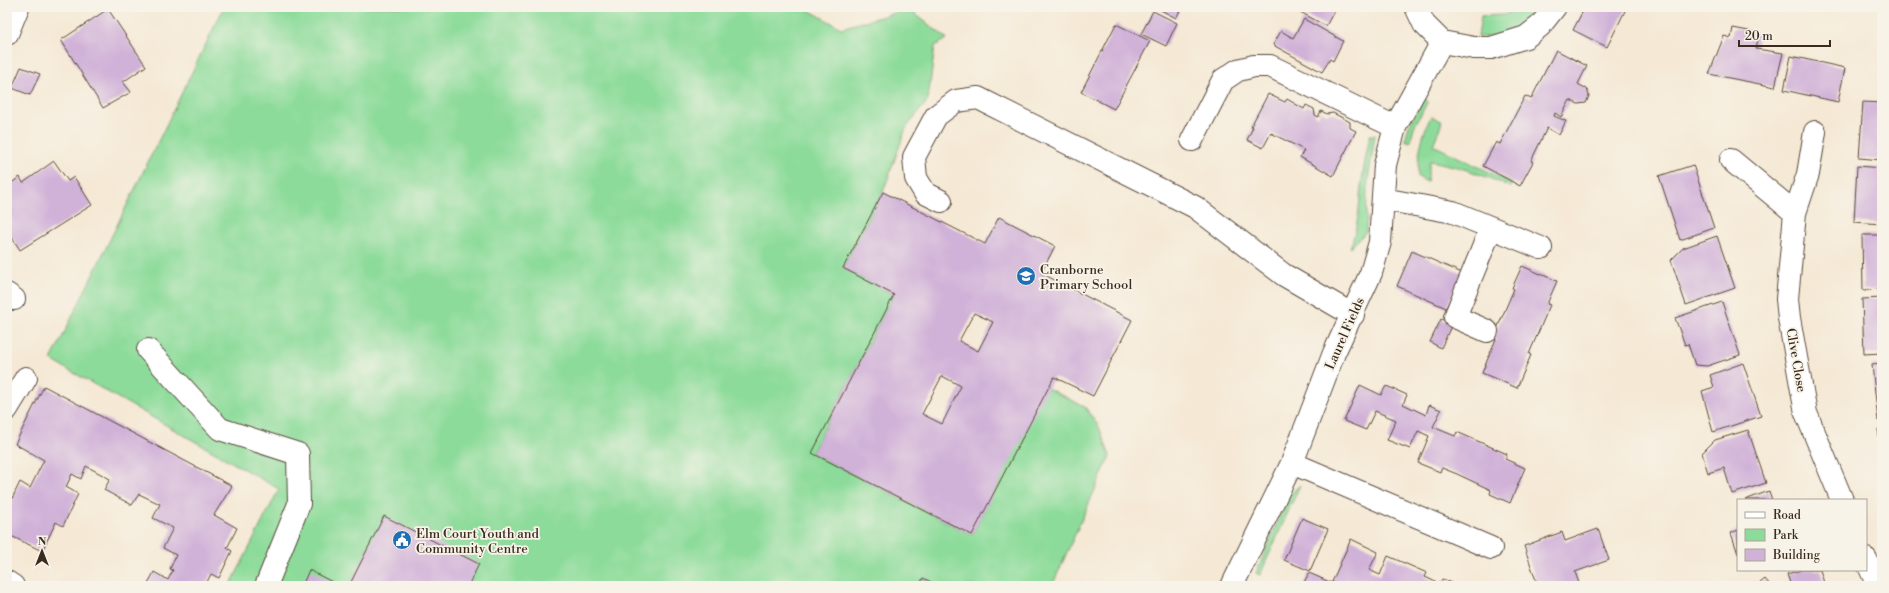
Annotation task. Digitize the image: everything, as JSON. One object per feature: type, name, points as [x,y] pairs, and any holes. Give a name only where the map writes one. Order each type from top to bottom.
[{"type":"street","points":[[7,34],[18,7]]},
{"type":"street","points":[[1416,7],[1424,24],[1442,42],[1474,48],[1491,48],[1508,44],[1526,37],[1540,26],[1555,7]]},
{"type":"street","name":"Laurel Fields","points":[[1232,586],[1292,463],[1334,352],[1353,315],[1371,273],[1380,242],[1385,165],[1395,127],[1442,42]]},
{"type":"street","points":[[1192,140],[1223,80],[1238,70],[1254,66],[1270,66],[1395,127]]},
{"type":"street","points":[[941,201],[925,193],[916,178],[914,156],[936,116],[956,101],[978,98],[1195,207],[1284,276],[1353,315]]},
{"type":"street","name":"Clive Close","points":[[1815,132],[1808,174],[1795,213],[1787,299],[1806,413],[1842,499]]},
{"type":"street","points":[[1731,160],[1795,213]]},
{"type":"street","points":[[1383,199],[1453,212],[1540,248]]},
{"type":"street","points":[[1487,331],[1455,317],[1491,228]]},
{"type":"street","points":[[148,350],[220,429],[298,454],[299,504],[266,586]]},
{"type":"street","points":[[7,409],[26,378]]},
{"type":"street","points":[[1292,463],[1491,548]]},
{"type":"street","points":[[1867,561],[1878,586]]},
{"type":"street","points":[[7,582],[13,586]]},
{"type":"green space","points":[[224,7],[803,7],[841,28],[909,9],[947,39],[935,46],[928,100],[906,128],[883,192],[843,268],[894,295],[812,453],[972,535],[1047,388],[1085,407],[1099,427],[1110,456],[1052,586],[939,586],[923,578],[919,586],[230,586],[279,489],[51,360]]},
{"type":"green space","points":[[1526,7],[1542,7],[1537,15],[1523,26],[1505,33],[1487,37],[1478,37],[1481,16],[1503,15]]},
{"type":"green space","points":[[1424,98],[1428,101],[1414,127],[1410,142],[1405,140],[1409,125]]},
{"type":"green space","points":[[1431,116],[1442,122],[1433,145],[1512,183],[1510,187],[1471,171],[1430,161],[1427,182],[1418,177],[1418,161],[1421,145]]},
{"type":"green space","points":[[1370,135],[1375,135],[1367,187],[1366,232],[1350,248],[1359,210],[1362,181]]},
{"type":"green space","points":[[1300,485],[1260,575],[1256,573],[1289,495]]},
{"type":"building","points":[[1155,7],[1182,7],[1176,18]]},
{"type":"building","points":[[1291,7],[1336,7],[1326,26]]},
{"type":"building","points":[[1585,7],[1627,7],[1607,47],[1573,30]]},
{"type":"building","points":[[108,9],[146,66],[123,82],[131,92],[103,108],[61,40]]},
{"type":"building","points":[[1153,11],[1177,23],[1166,46],[1141,34]]},
{"type":"building","points":[[1304,19],[1343,41],[1333,61],[1330,59],[1322,72],[1273,45],[1281,31],[1293,38]]},
{"type":"building","points":[[1116,24],[1150,41],[1114,109],[1081,92]]},
{"type":"building","points":[[1733,28],[1759,33],[1756,49],[1783,53],[1775,87],[1709,74],[1724,36],[1731,38]]},
{"type":"building","points":[[1556,50],[1587,66],[1578,84],[1587,89],[1589,96],[1586,103],[1578,104],[1570,100],[1561,117],[1555,113],[1554,116],[1566,121],[1559,135],[1547,128],[1531,161],[1533,162],[1520,186],[1483,166],[1496,142],[1500,144],[1525,96],[1531,99]]},
{"type":"building","points":[[1791,56],[1845,68],[1838,102],[1784,90]]},
{"type":"building","points":[[21,67],[40,74],[30,95],[12,88]]},
{"type":"building","points":[[1268,94],[1285,102],[1287,99],[1304,109],[1306,105],[1314,109],[1315,115],[1318,117],[1321,111],[1327,114],[1333,113],[1350,122],[1350,128],[1356,131],[1333,176],[1300,157],[1304,150],[1271,133],[1263,148],[1247,140],[1253,127],[1251,126]]},
{"type":"building","points":[[1863,102],[1882,103],[1882,160],[1859,158]]},
{"type":"building","points":[[54,161],[68,181],[74,177],[92,205],[20,250],[7,230],[7,186],[20,177],[23,183]]},
{"type":"building","points":[[1693,165],[1714,228],[1680,240],[1659,176]]},
{"type":"building","points":[[1857,166],[1882,168],[1882,224],[1854,222]]},
{"type":"building","points":[[883,192],[985,244],[999,217],[1055,246],[1041,273],[1132,320],[1093,396],[1054,377],[972,535],[812,453],[894,295],[843,268]],"holes":[[[974,313],[993,322],[978,351],[959,341]],[[942,376],[961,386],[942,424],[922,414]]]},
{"type":"building","points":[[1862,235],[1882,235],[1882,289],[1863,290]]},
{"type":"building","points":[[1717,236],[1735,288],[1686,305],[1671,260],[1683,248]]},
{"type":"building","points":[[1412,251],[1462,273],[1446,308],[1397,286]]},
{"type":"building","points":[[1522,266],[1557,281],[1547,304],[1550,305],[1529,354],[1531,355],[1517,388],[1482,373],[1496,339],[1493,338]]},
{"type":"building","points":[[1882,298],[1882,353],[1864,354],[1862,299]]},
{"type":"building","points":[[1722,302],[1740,355],[1707,366],[1695,365],[1688,344],[1685,345],[1675,318]]},
{"type":"building","points":[[1441,319],[1452,324],[1441,348],[1430,342]]},
{"type":"building","points":[[1743,363],[1761,416],[1713,432],[1702,391],[1714,387],[1710,375]]},
{"type":"building","points":[[1882,364],[1882,420],[1878,421],[1872,365]]},
{"type":"building","points":[[1360,385],[1381,395],[1386,386],[1407,395],[1403,404],[1426,415],[1429,405],[1441,410],[1433,427],[1455,436],[1457,432],[1507,454],[1505,459],[1525,468],[1510,503],[1490,494],[1491,490],[1457,474],[1442,468],[1440,472],[1418,463],[1429,436],[1418,431],[1410,449],[1387,440],[1396,420],[1375,411],[1366,430],[1344,421]]},
{"type":"building","points":[[44,386],[232,486],[214,515],[237,528],[227,548],[232,551],[219,578],[211,574],[206,584],[209,586],[147,586],[154,572],[168,580],[173,570],[170,569],[176,555],[163,548],[173,528],[153,518],[160,504],[139,494],[132,505],[104,490],[110,479],[86,466],[81,479],[72,474],[66,487],[78,494],[63,526],[56,522],[42,551],[7,534],[7,509],[20,482],[30,488],[44,460],[15,444]]},
{"type":"building","points":[[1882,428],[1882,457],[1881,457],[1878,429]]},
{"type":"building","points":[[1748,430],[1766,483],[1732,494],[1724,468],[1708,473],[1702,453],[1715,440]]},
{"type":"building","points":[[1769,491],[1772,499],[1748,499]]},
{"type":"building","name":"Elm Court Youth and Community Centre","points":[[384,516],[479,564],[468,586],[349,586]]},
{"type":"building","points":[[1302,518],[1328,529],[1310,571],[1284,560]]},
{"type":"building","points":[[1598,529],[1609,560],[1575,572],[1580,586],[1538,586],[1524,546],[1562,532],[1565,541]]},
{"type":"building","points":[[1737,530],[1737,551],[1731,533]]},
{"type":"building","points":[[1351,539],[1378,552],[1369,570],[1380,575],[1388,556],[1427,573],[1425,577],[1440,584],[1442,579],[1460,586],[1341,586],[1332,582]]},
{"type":"building","points":[[309,570],[340,586],[302,586]]},
{"type":"building","points":[[1798,571],[1820,571],[1825,586],[1791,586],[1787,574]]},
{"type":"building","points":[[1309,573],[1332,583],[1330,586],[1302,586]]},
{"type":"building","points":[[923,578],[939,586],[919,586]]},
{"type":"building","points":[[1765,579],[1771,586],[1756,586]]},
{"type":"place","name":"Cranborne Primary School","points":[[1026,276]]},
{"type":"place","name":"Elm Court Youth and Community Centre","points":[[402,540]]}]
